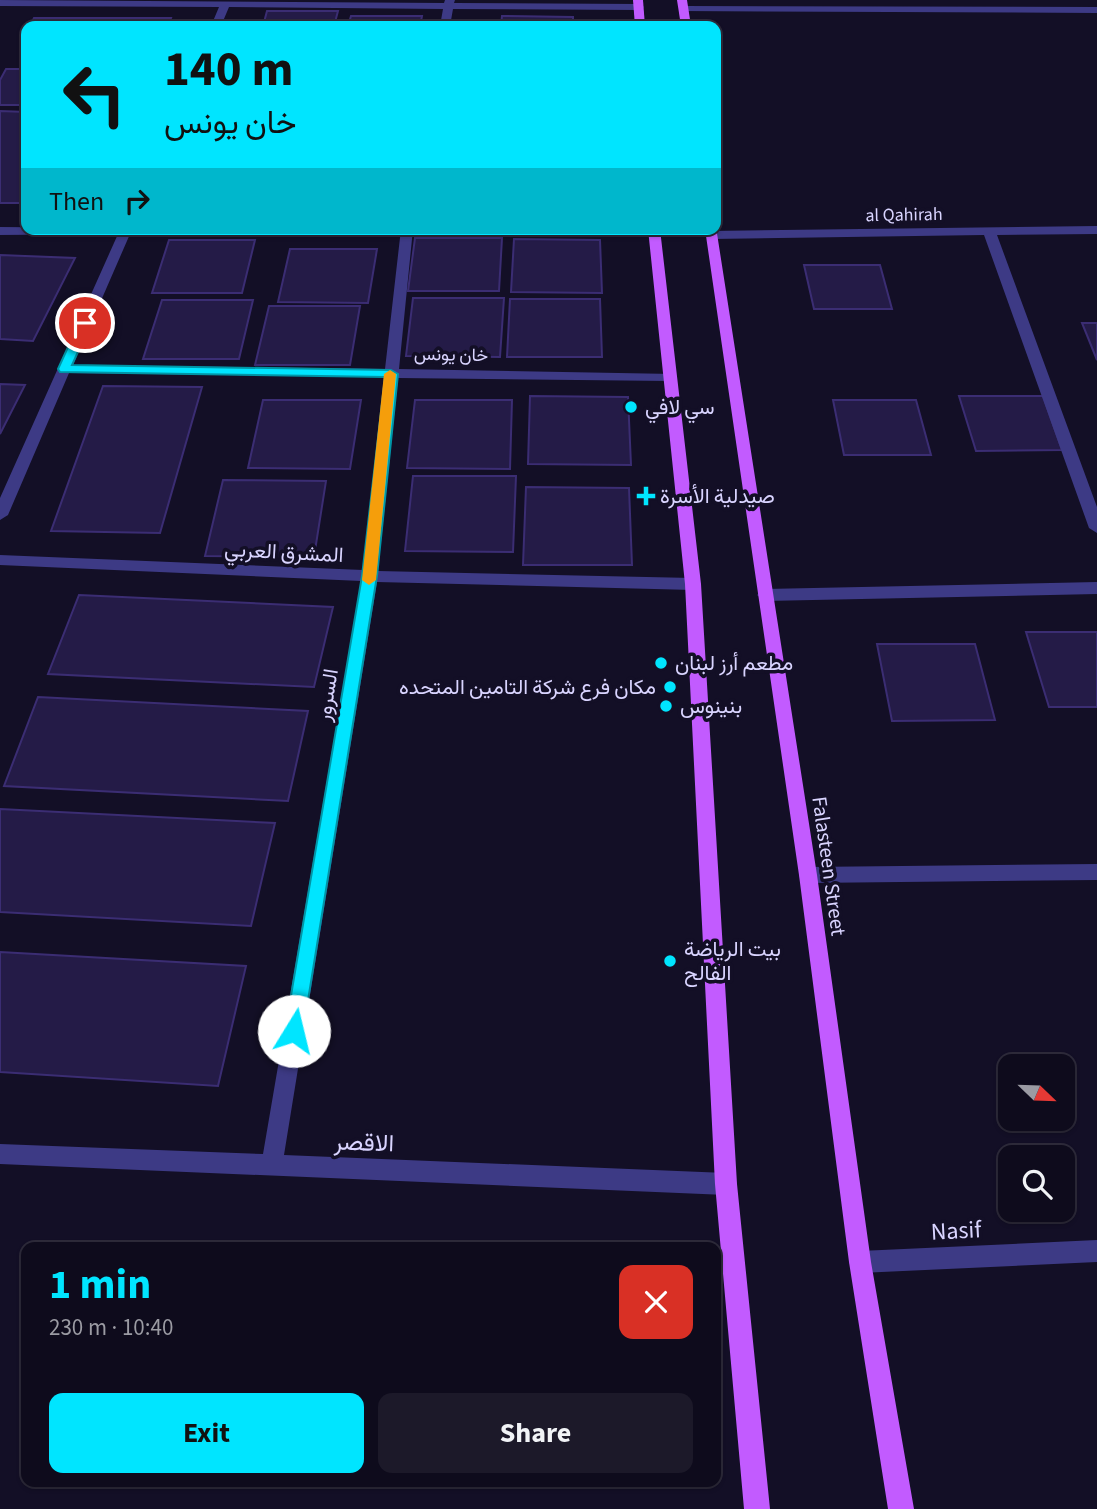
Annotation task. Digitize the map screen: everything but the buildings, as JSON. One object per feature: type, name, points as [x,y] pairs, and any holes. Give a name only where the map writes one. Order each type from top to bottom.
[{"type":"main road","points":[[638,3],[640,21]]},
{"type":"main road","points":[[655,235],[692,584],[726,1184],[757,1509]]},
{"type":"main road","name":"Falasteen Street","points":[[711,235],[807,875],[860,1262],[901,1509]]},
{"type":"street","points":[[218,21],[227,1]]},
{"type":"street","points":[[0,3],[638,3]]},
{"type":"street","points":[[446,21],[450,3]]},
{"type":"street","points":[[683,4],[1075,5],[1097,10]]},
{"type":"street","name":"al Qahirah","points":[[721,232],[1097,230]]},
{"type":"street","points":[[0,231],[21,231]]},
{"type":"street","points":[[989,231],[1097,528]]},
{"type":"street","points":[[0,515],[124,235]]},
{"type":"street","name":"السرور","points":[[272,1165],[370,576],[406,235]]},
{"type":"street","name":"خان يونس","points":[[65,369],[669,377]]},
{"type":"street","name":"المشرق العربي","points":[[0,560],[370,576],[692,584]]},
{"type":"street","points":[[765,594],[1097,588]]},
{"type":"street","points":[[807,875],[1097,872]]},
{"type":"street","name":"الاقصر","points":[[0,1154],[726,1184]]},
{"type":"street","name":"Nasif","points":[[860,1262],[1097,1251]]},
{"type":"slow traffic","points":[[369,580],[390,374]]},
{"type":"place","name":"سي لافي","points":[[631,407]]},
{"type":"place","name":"صيدلية الأسرة","points":[[646,496]]},
{"type":"place","name":"مطعم أرز لبنان","points":[[661,663]]},
{"type":"place","name":"مكان فرع شركة التامين المتحده","points":[[670,687]]},
{"type":"place","name":"بنينوس","points":[[666,706]]},
{"type":"place","name":"بيت الرياضة الفالح","points":[[670,961]]},
{"type":"route","points":[[85,323],[65,369],[391,374],[370,576],[294,1031]]}]
